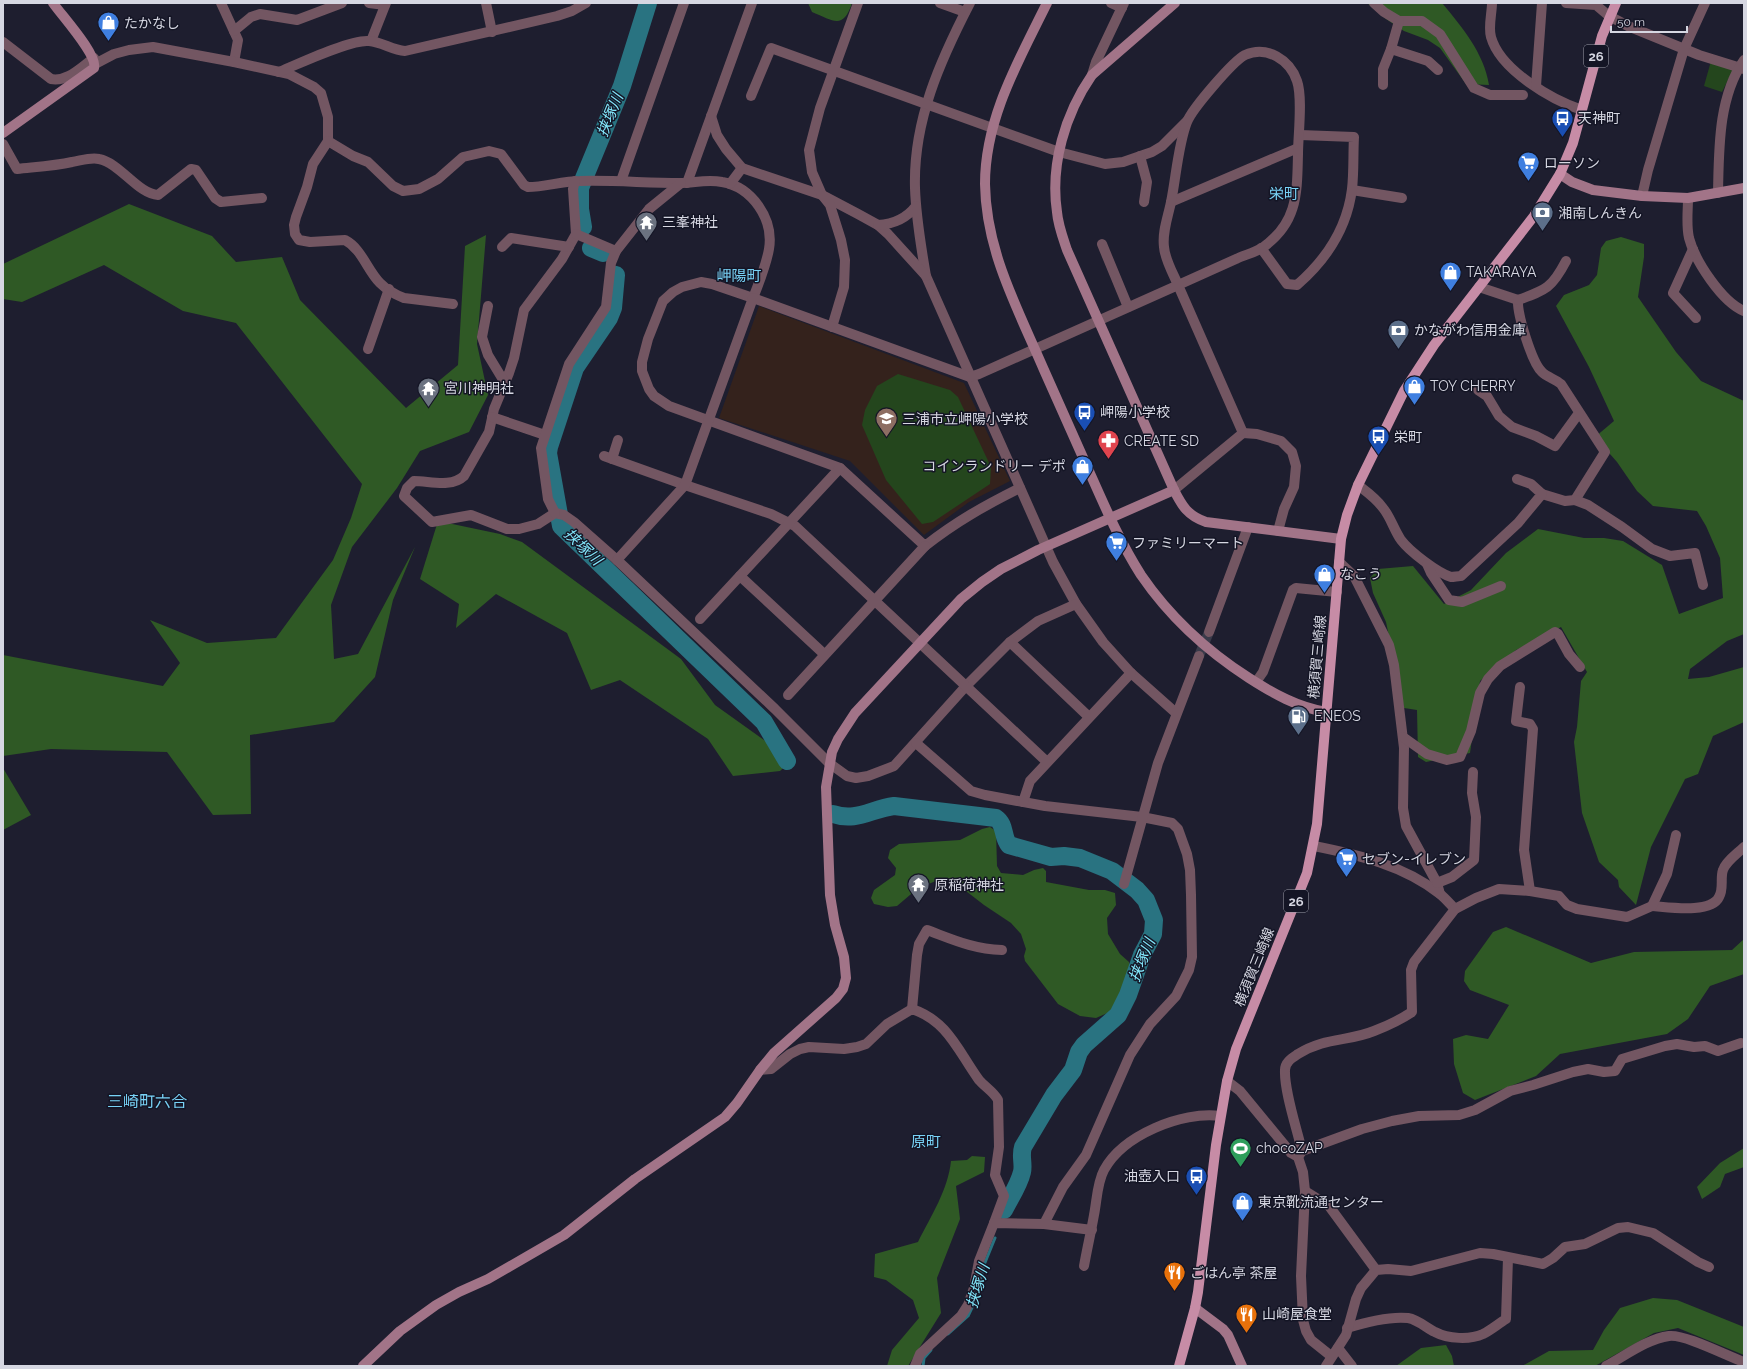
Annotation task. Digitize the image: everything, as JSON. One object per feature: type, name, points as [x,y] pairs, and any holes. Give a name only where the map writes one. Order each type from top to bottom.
[{"type":"main road","name":"横須賀三崎線","points":[[1179,1366],[1195,1308],[1220,1116],[1227,1081],[1236,1049],[1307,873],[1314,846],[1322,774],[1341,539],[1347,514],[1358,485],[1404,391],[1434,345],[1534,216],[1560,174],[1573,143],[1598,50],[1609,16],[1616,3]]},
{"type":"street","points":[[53,3],[94,61]]},
{"type":"street","points":[[221,3],[238,40],[234,62]]},
{"type":"street","points":[[234,31],[251,16],[260,14],[297,20],[342,3]]},
{"type":"street","points":[[369,3],[386,4],[371,41]]},
{"type":"street","points":[[486,3],[492,32]]},
{"type":"street","points":[[279,72],[364,40],[380,43],[396,50],[405,51],[557,16],[572,11],[586,3]]},
{"type":"street","points":[[621,181],[684,3]]},
{"type":"street","points":[[752,3],[711,116],[684,183],[649,209],[616,251],[611,263],[606,308],[569,364],[540,453],[548,499],[558,514],[574,522],[617,560],[775,709],[829,763],[848,776],[856,778],[868,776],[894,766],[966,686],[1010,642],[1038,621],[1076,604]]},
{"type":"street","points":[[832,328],[844,287],[845,260],[841,240],[830,205],[822,195],[812,172],[809,150],[820,108],[858,3]]},
{"type":"street","points":[[940,3],[968,8],[941,62],[926,104],[917,158],[915,186],[916,206],[926,276],[1053,562],[1076,604],[1103,642],[1131,673],[1176,713]]},
{"type":"street","points":[[1047,3],[1008,82],[993,127],[987,154],[985,184],[987,215],[997,260],[1035,349],[1111,518],[1141,574],[1168,609],[1189,631],[1214,653],[1256,682],[1295,705],[1326,712]]},
{"type":"street","points":[[1092,75],[1096,62],[1123,6],[1110,3]]},
{"type":"street","points":[[1175,3],[1092,75],[1082,90],[1068,123],[1059,152],[1055,178],[1055,195],[1060,228],[1068,250],[1174,490],[1186,511],[1198,520],[1206,522],[1341,539]]},
{"type":"street","points":[[1374,3],[1384,12],[1399,21],[1422,21],[1440,34],[1474,88],[1490,95],[1523,95]]},
{"type":"street","points":[[1492,3],[1490,35],[1493,44],[1508,64],[1536,86],[1567,105],[1582,110]]},
{"type":"street","points":[[1536,86],[1542,3]]},
{"type":"street","points":[[1566,3],[1596,4],[1609,16],[1628,26],[1684,49],[1742,66],[1731,89],[1723,117],[1718,158],[1718,193]]},
{"type":"street","points":[[1642,196],[1648,170],[1684,49],[1705,3]]},
{"type":"street","points":[[1383,85],[1383,69],[1391,49],[1399,21]]},
{"type":"street","points":[[3,42],[51,79],[59,80],[70,76],[94,61],[114,54],[129,50],[154,47],[234,62],[279,72],[296,78],[321,93],[328,117],[328,141],[313,164],[294,225],[295,234],[299,240],[310,242],[345,240],[350,243],[363,258],[380,283],[396,295],[404,298],[453,304]]},
{"type":"street","points":[[751,96],[771,48],[1059,152],[1105,164],[1123,162],[1152,152],[1162,146],[1187,122],[1234,64],[1246,55],[1260,52],[1275,55],[1293,70],[1298,83],[1300,135],[1298,148],[1297,190],[1293,210],[1284,226],[1261,248],[979,374],[970,376],[712,284],[701,282],[682,287],[663,301],[648,339],[642,362],[642,371],[645,381],[654,396],[669,406],[840,468],[925,546]]},
{"type":"street","points":[[1391,49],[1428,61],[1438,70]]},
{"type":"street","points":[[3,133],[91,72],[94,61]]},
{"type":"street","points":[[711,116],[717,135],[726,149],[742,168],[822,195],[878,225],[926,276]]},
{"type":"street","points":[[1187,122],[1179,155],[1166,225],[1164,247],[1169,265],[1243,433]]},
{"type":"street","points":[[1261,248],[1287,284],[1297,285],[1314,270],[1331,248],[1344,220],[1352,190],[1354,137],[1300,135]]},
{"type":"street","points":[[328,141],[353,156],[368,162],[393,186],[403,191],[418,189],[438,179],[463,158],[490,151],[501,154],[520,181],[528,187],[576,181],[684,183],[713,181],[730,184],[754,199],[763,212],[768,227],[769,249],[685,485],[617,560]]},
{"type":"street","points":[[3,144],[17,169],[85,159],[99,159],[115,166],[152,195],[158,195],[191,169],[196,170],[215,198],[221,202],[262,198]]},
{"type":"street","points":[[1171,202],[1298,148]]},
{"type":"street","points":[[1140,156],[1147,182],[1144,202]]},
{"type":"street","points":[[730,184],[742,168]]},
{"type":"street","points":[[1560,174],[1572,182],[1593,190],[1642,196],[1688,198],[1744,188]]},
{"type":"street","points":[[558,514],[538,524],[519,529],[507,529],[471,515],[432,522],[404,496],[407,488],[414,481],[451,483],[458,481],[464,476],[489,432],[494,409],[514,358],[524,310],[544,284],[576,234],[573,189],[576,181]]},
{"type":"street","points":[[1352,190],[1402,198]]},
{"type":"street","points":[[1688,198],[1688,228],[1693,249],[1713,282],[1731,302],[1744,312]]},
{"type":"street","points":[[878,225],[886,225],[900,220],[912,212],[916,206]]},
{"type":"street","points":[[576,234],[616,251]]},
{"type":"street","points":[[502,246],[511,238],[569,247]]},
{"type":"street","points":[[1102,244],[1128,307]]},
{"type":"street","points":[[1693,249],[1673,293],[1696,318]]},
{"type":"street","points":[[1479,287],[1518,300],[1540,292],[1551,285],[1566,261]]},
{"type":"street","points":[[368,349],[389,289]]},
{"type":"street","points":[[1518,300],[1517,309],[1522,327],[1536,363],[1542,372],[1555,378],[1561,384],[1605,452],[1575,500]]},
{"type":"street","points":[[488,306],[482,337],[488,355],[505,383]]},
{"type":"street","points":[[1478,390],[1486,396],[1499,416],[1512,427],[1536,436],[1555,446],[1579,413]]},
{"type":"street","points":[[492,417],[545,435]]},
{"type":"street","points":[[363,1366],[400,1332],[436,1305],[459,1292],[488,1279],[564,1235],[635,1179],[709,1129],[725,1116],[737,1103],[774,1053],[836,998],[843,989],[846,978],[844,957],[830,895],[826,809],[826,787],[829,763],[838,739],[856,713],[961,599],[982,582],[1013,562],[1174,490],[1243,433],[1257,434],[1281,440],[1292,452],[1296,466],[1294,487],[1284,509],[1278,531]]},
{"type":"street","points":[[618,440],[608,457],[771,514],[789,522],[1047,762]]},
{"type":"street","points":[[700,619],[840,468]]},
{"type":"street","points":[[1517,479],[1531,484],[1542,494],[1565,501],[1575,500],[1588,505],[1652,549],[1670,556],[1695,553],[1703,585]]},
{"type":"street","points":[[1358,485],[1375,498],[1383,507],[1390,517],[1401,541],[1427,564],[1452,577],[1461,576],[1518,523],[1542,494]]},
{"type":"street","points":[[788,695],[824,654],[925,546],[975,510],[1020,488]]},
{"type":"street","points":[[1209,632],[1248,527]]},
{"type":"street","points":[[1339,562],[1354,576],[1389,645],[1394,665],[1403,737],[1403,808],[1406,826],[1437,883],[1440,894]]},
{"type":"street","points":[[1427,564],[1431,574],[1449,600],[1462,602],[1501,586]]},
{"type":"street","points":[[740,576],[824,654]]},
{"type":"street","points":[[1256,682],[1262,672],[1293,590],[1296,588],[1336,592]]},
{"type":"street","points":[[1403,737],[1427,754],[1446,760],[1460,757],[1470,731],[1480,693],[1488,680],[1500,666],[1554,632],[1558,634],[1569,654],[1580,667]]},
{"type":"street","points":[[1010,642],[1089,717]]},
{"type":"street","points":[[1124,880],[1158,763],[1199,656]]},
{"type":"street","points":[[1023,802],[1030,781],[1131,673]]},
{"type":"street","points":[[1520,687],[1516,722],[1530,724],[1533,729],[1524,850],[1530,891]]},
{"type":"street","points":[[916,743],[971,791],[1023,802],[1084,811],[1142,817],[1172,823],[1178,829],[1182,837],[1190,870],[1192,957],[1183,984],[1176,996],[1150,1024],[1130,1055],[1086,1155],[1063,1187],[1044,1224]]},
{"type":"street","points":[[1437,883],[1452,877],[1474,860],[1476,817],[1472,793],[1473,772]]},
{"type":"street","points":[[1652,906],[1667,874],[1676,835]]},
{"type":"street","points":[[1314,846],[1363,857],[1396,868],[1416,878],[1440,894],[1455,909]]},
{"type":"street","points":[[1352,1366],[1334,1352],[1311,1340],[1306,1331],[1303,1320],[1301,1276],[1305,1190],[1285,1070],[1287,1063],[1291,1058],[1314,1045],[1373,1032],[1412,1012],[1411,970],[1414,962],[1455,909],[1481,896],[1499,889],[1530,891],[1559,896],[1567,905],[1577,909],[1627,917],[1652,906],[1690,908],[1714,903],[1719,898],[1723,870],[1731,859],[1744,847]]},
{"type":"street","points":[[912,1009],[919,944],[927,930],[983,949],[1002,950]]},
{"type":"street","points":[[760,1070],[772,1068],[790,1054],[800,1049],[844,1049],[866,1044],[887,1024],[912,1009],[921,1012],[947,1031],[980,1081],[996,1096],[998,1100],[999,1147],[995,1175],[1004,1196],[979,1261],[974,1288],[968,1305],[961,1316],[920,1354],[915,1366]]},
{"type":"street","points":[[1227,1081],[1240,1091],[1291,1153],[1300,1154],[1362,1129],[1392,1121],[1419,1116],[1459,1115],[1475,1110],[1510,1091],[1533,1086],[1572,1072],[1588,1069],[1604,1072],[1615,1070],[1622,1059],[1665,1046],[1678,1044],[1694,1047],[1705,1046],[1718,1051],[1741,1043]]},
{"type":"street","points":[[1084,1266],[1092,1230],[1099,1184],[1104,1170],[1112,1158],[1136,1137],[1169,1122],[1197,1116],[1220,1116]]},
{"type":"street","points":[[1305,1190],[1329,1206],[1376,1270]]},
{"type":"street","points":[[994,1223],[1044,1224],[1092,1230]]},
{"type":"street","points":[[1326,1366],[1346,1334],[1356,1299],[1362,1288],[1376,1270],[1388,1268],[1411,1271],[1480,1253],[1543,1264],[1553,1258],[1565,1247],[1585,1244],[1618,1228],[1628,1227],[1653,1233],[1698,1262],[1709,1267]]},
{"type":"street","points":[[1347,1328],[1370,1322],[1408,1318],[1420,1322],[1433,1332],[1444,1337],[1464,1338],[1482,1334],[1506,1319],[1508,1258]]},
{"type":"street","points":[[1195,1308],[1223,1329],[1228,1335],[1242,1366]]},
{"type":"street","points":[[1606,1366],[1655,1340],[1670,1336],[1688,1340],[1744,1362]]},
{"type":"shaded area","name":"三浦市立岬陽小学校","points":[[759,306],[964,383],[1010,481],[969,502],[924,535],[850,461],[719,418]]},
{"type":"green space","points":[[808,3],[852,3],[849,12],[845,17],[837,21],[812,12]]},
{"type":"green space","points":[[1367,3],[1442,3],[1457,21],[1477,51],[1489,85],[1466,84],[1440,48],[1428,40],[1404,31],[1386,19]]},
{"type":"green space","points":[[1711,61],[1733,70],[1722,92],[1704,86]]},
{"type":"green space","points":[[129,204],[212,236],[236,262],[282,257],[300,300],[406,408],[458,365],[465,246],[486,235],[477,344],[488,395],[469,432],[420,451],[397,488],[352,547],[331,605],[334,659],[358,654],[415,547],[393,600],[375,677],[334,722],[250,735],[251,814],[213,815],[167,752],[51,749],[3,756],[3,655],[163,686],[180,663],[150,620],[207,643],[276,638],[333,560],[351,518],[362,484],[236,323],[183,311],[104,265],[22,302],[3,299],[3,264]]},
{"type":"green space","points":[[1621,237],[1644,244],[1644,257],[1638,297],[1676,352],[1701,381],[1744,401],[1744,634],[1727,641],[1690,669],[1688,679],[1709,677],[1744,667],[1744,722],[1713,736],[1698,774],[1685,779],[1651,847],[1636,905],[1619,887],[1618,880],[1599,862],[1582,813],[1574,742],[1577,727],[1581,681],[1587,672],[1561,627],[1516,650],[1480,681],[1470,753],[1426,762],[1418,757],[1417,710],[1404,708],[1386,622],[1373,593],[1370,578],[1378,569],[1413,566],[1444,604],[1471,590],[1506,553],[1538,529],[1584,538],[1604,538],[1623,541],[1662,565],[1679,614],[1723,598],[1720,558],[1706,526],[1697,511],[1653,506],[1637,491],[1617,462],[1595,437],[1614,421],[1589,367],[1556,306],[1564,295],[1589,285],[1597,275],[1601,248],[1606,241]]},
{"type":"green space","points":[[898,374],[950,390],[958,397],[991,467],[990,484],[933,522],[922,524],[886,480],[862,425],[865,410],[877,386]]},
{"type":"green space","points":[[438,521],[500,534],[522,542],[681,659],[715,705],[792,760],[780,771],[733,776],[708,739],[620,680],[591,690],[567,633],[496,594],[456,628],[459,604],[420,579]]},
{"type":"green space","points":[[3,768],[31,815],[3,830]]},
{"type":"green space","points":[[990,827],[996,831],[997,866],[1001,873],[1023,875],[1043,868],[1046,871],[1046,882],[1089,890],[1105,890],[1115,893],[1116,905],[1107,918],[1108,934],[1120,954],[1129,962],[1130,967],[1128,982],[1112,1011],[1096,1018],[1080,1016],[1058,1004],[1025,961],[1024,956],[1026,949],[1021,934],[1011,923],[984,905],[953,881],[938,880],[917,889],[897,906],[888,907],[874,904],[871,898],[874,890],[895,875],[896,868],[888,858],[890,850],[899,844],[960,840],[982,829]]},
{"type":"green space","points":[[1506,927],[1591,963],[1634,952],[1732,950],[1744,939],[1744,974],[1710,986],[1688,1019],[1667,1034],[1560,1054],[1536,1076],[1475,1100],[1463,1093],[1454,1064],[1453,1039],[1466,1035],[1488,1039],[1509,1005],[1470,990],[1464,981],[1465,971],[1493,932]]},
{"type":"green space","points":[[1744,1148],[1744,1167],[1725,1174],[1720,1187],[1702,1199],[1697,1187],[1720,1163]]},
{"type":"green space","points":[[972,1156],[985,1157],[984,1172],[956,1186],[960,1219],[937,1278],[941,1313],[908,1366],[887,1366],[892,1350],[919,1318],[913,1300],[886,1280],[874,1277],[875,1254],[918,1242],[943,1193],[951,1161],[967,1160]]},
{"type":"green space","points":[[1653,1298],[1677,1300],[1744,1327],[1744,1355],[1678,1328],[1654,1333],[1595,1366],[1522,1366],[1549,1351],[1593,1350],[1604,1330],[1620,1308]]},
{"type":"green space","points":[[1446,1345],[1452,1356],[1454,1366],[1396,1366],[1421,1348]]},
{"type":"waterway","name":"挟塚川","points":[[583,227],[580,209],[580,188],[622,86],[648,3]]},
{"type":"waterway","name":"挟塚川","points":[[591,248],[603,253]]},
{"type":"waterway","name":"挟塚川","points":[[616,275],[613,308],[609,318],[575,368],[549,447],[548,453],[561,526],[764,722],[787,761]]},
{"type":"waterway","name":"挟塚川","points":[[833,814],[849,817],[894,806],[996,818],[1003,828],[1005,838],[1009,845],[1051,857],[1064,856],[1080,858],[1112,871],[1137,890],[1146,900],[1154,920],[1153,934],[1142,955],[1128,995],[1118,1015],[1084,1045],[1079,1052],[1073,1070],[1054,1095],[1023,1147],[1021,1177],[1004,1210]]},
{"type":"waterway","name":"挟塚川","points":[[948,1334],[968,1316],[976,1299],[984,1265],[995,1238]]},
{"type":"waterway","name":"挟塚川","points":[[923,1366],[924,1358],[931,1350]]},
{"type":"tunnel","points":[[1199,656],[1209,632]]},
{"type":"place","name":"たかなし","points":[[108,42]]},
{"type":"place","name":"天神町","points":[[1563,138]]},
{"type":"place","name":"ローソン","points":[[1529,182]]},
{"type":"place","name":"湘南しんきん","points":[[1542,232]]},
{"type":"place","name":"三峯神社","points":[[647,242]]},
{"type":"place","name":"TAKARAYA","points":[[1451,292]]},
{"type":"place","name":"かながわ信用金庫","points":[[1399,350]]},
{"type":"place","name":"TOY CHERRY","points":[[1415,406]]},
{"type":"place","name":"宮川神明社","points":[[429,408]]},
{"type":"place","name":"岬陽小学校","points":[[1085,432]]},
{"type":"place","name":"三浦市立岬陽小学校","points":[[887,438]]},
{"type":"place","name":"栄町","points":[[1379,456]]},
{"type":"place","name":"CREATE SD","points":[[1109,460]]},
{"type":"place","name":"コインランドリー デポ","points":[[1082,486]]},
{"type":"place","name":"ファミリーマート","points":[[1116,562]]},
{"type":"place","name":"なこう","points":[[1324,594]]},
{"type":"place","name":"ENEOS","points":[[1299,736]]},
{"type":"place","name":"セブン-イレブン","points":[[1347,878]]},
{"type":"place","name":"原稲荷神社","points":[[919,904]]},
{"type":"place","name":"chocoZAP","points":[[1240,1168]]},
{"type":"place","name":"油壺入口","points":[[1196,1196]]},
{"type":"place","name":"東京靴流通センター","points":[[1243,1222]]},
{"type":"place","name":"ごはん亭 茶屋","points":[[1175,1292]]},
{"type":"place","name":"山崎屋食堂","points":[[1246,1334]]},
{"type":"district","name":"栄町","points":[[1284,194]]},
{"type":"district","name":"岬陽町","points":[[739,276]]},
{"type":"district","name":"三崎町六合","points":[[147,1101]]},
{"type":"district","name":"原町","points":[[926,1142]]}]
